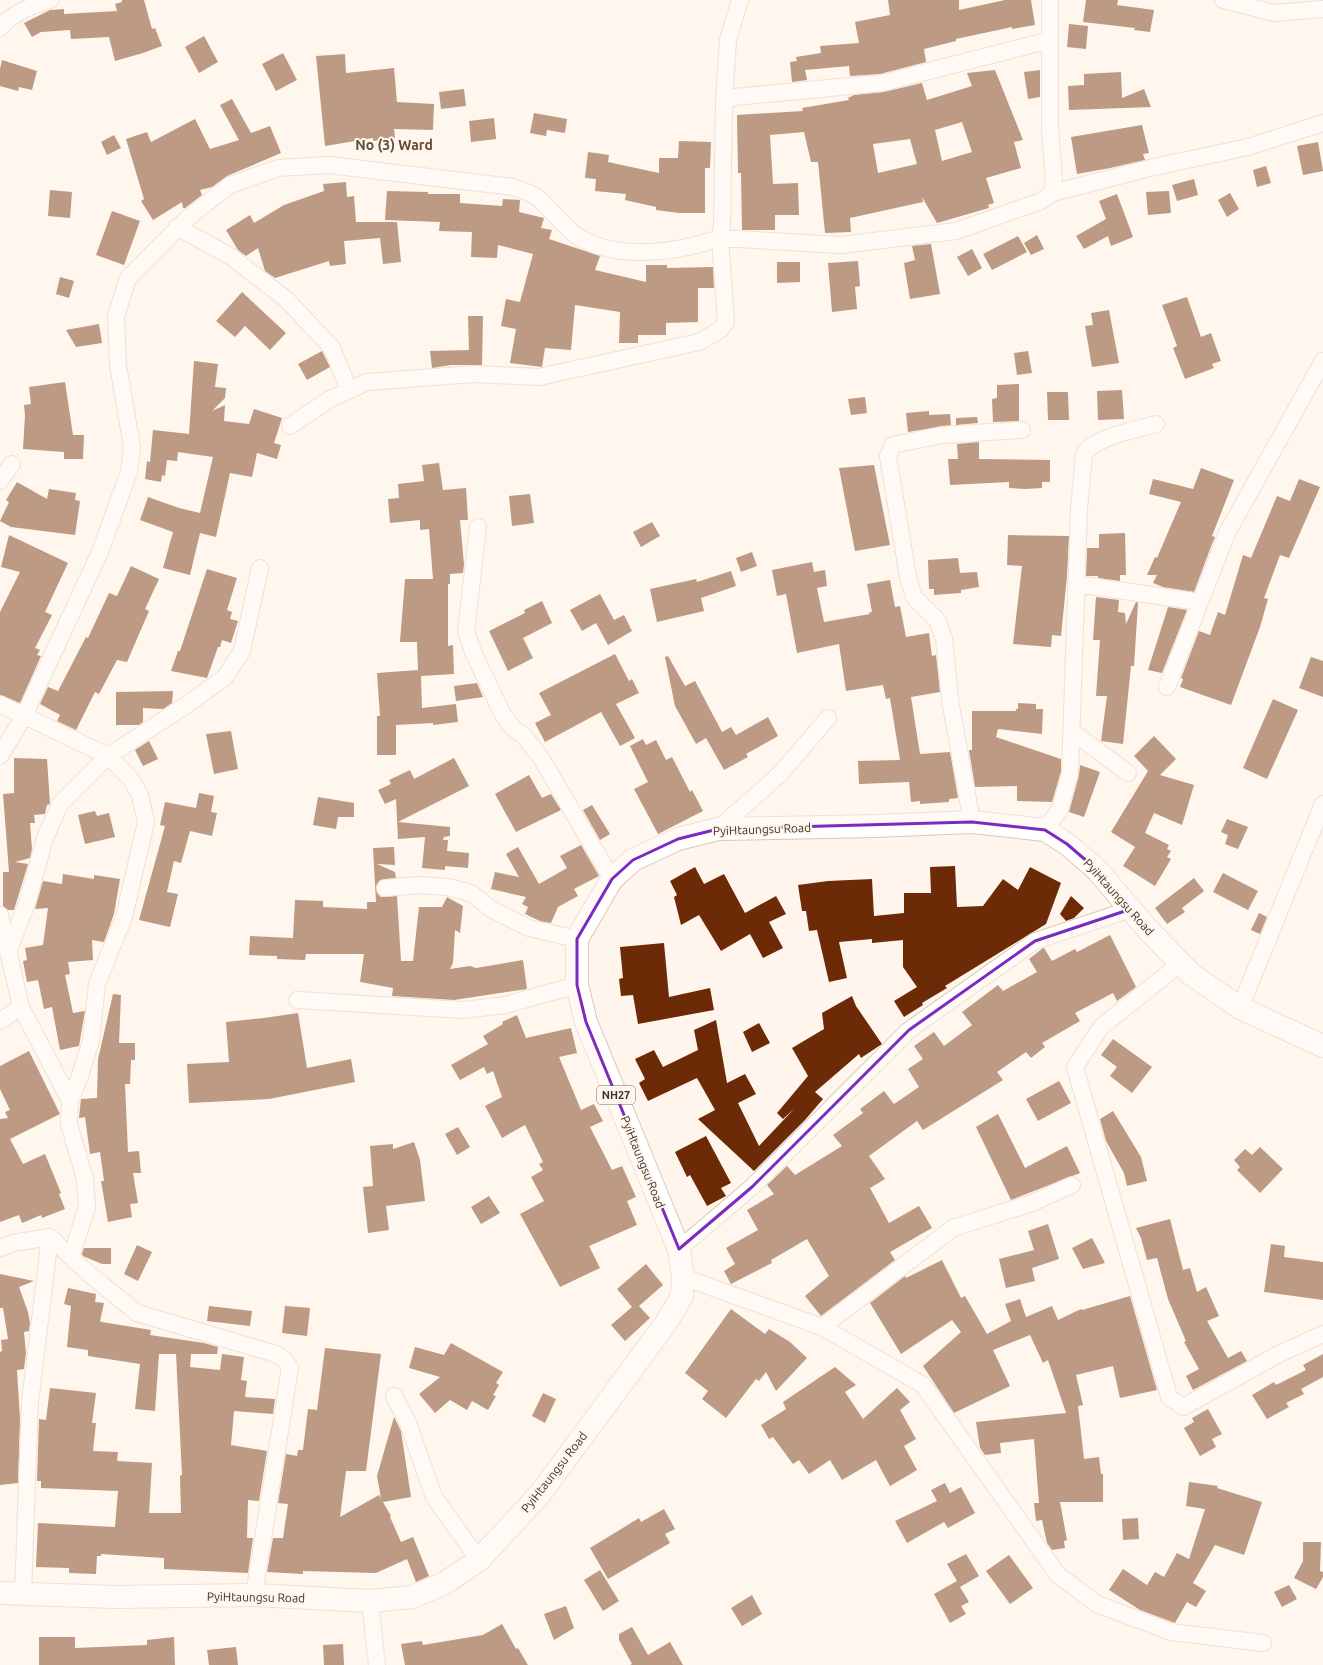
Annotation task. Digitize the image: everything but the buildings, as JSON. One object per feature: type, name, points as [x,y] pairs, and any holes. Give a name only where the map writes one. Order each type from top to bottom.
[{"type":"highway","name":"PyiHtaungsu Road","points":[[0,1593],[115,1597],[254,1595],[370,1601],[412,1597],[445,1583],[479,1560],[540,1494],[666,1323],[682,1296],[683,1277],[679,1249],[586,1022],[577,985],[577,939],[612,879],[633,860],[678,839],[718,828],[876,826],[972,822],[1045,830],[1067,844],[1096,869],[1150,932],[1191,974],[1240,1008],[1323,1046]]},
{"type":"street","points":[[0,28],[7,19],[31,6],[50,0]]},
{"type":"street","points":[[290,426],[330,399],[368,382],[474,374],[539,377],[699,342],[720,330],[726,322],[720,238],[722,226],[724,104],[728,40],[740,0]]},
{"type":"street","points":[[1050,0],[1050,129],[1054,178],[1052,192]]},
{"type":"street","points":[[1223,0],[1274,13],[1323,9]]},
{"type":"street","points":[[724,104],[734,98],[882,83],[1050,40]]},
{"type":"street","points":[[0,756],[24,716],[100,552],[129,472],[132,447],[118,365],[116,316],[128,278],[177,227],[230,185],[278,168],[329,165],[514,187],[537,197],[580,238],[610,249],[642,253],[678,249],[720,238],[841,245],[956,231],[1041,201],[1052,192],[1154,167],[1248,147],[1323,123]]},
{"type":"street","points":[[177,227],[230,256],[286,299],[332,348],[349,390]]},
{"type":"street","points":[[1168,687],[1227,533],[1323,361]]},
{"type":"street","points":[[1045,830],[1060,809],[1070,773],[1079,508],[1084,455],[1087,448],[1099,441],[1156,424]]},
{"type":"street","points":[[972,822],[950,700],[944,638],[938,620],[914,597],[908,577],[888,456],[893,445],[941,435],[1022,430]]},
{"type":"street","points":[[0,481],[12,464]]},
{"type":"street","points":[[478,527],[466,631],[473,652],[504,716],[514,729],[524,736],[541,758],[612,879]]},
{"type":"street","points":[[8,952],[27,903],[45,838],[60,804],[108,756],[188,704],[225,677],[242,651],[260,568]]},
{"type":"street","points":[[1076,584],[1200,602]]},
{"type":"street","points":[[0,704],[108,756],[130,778],[140,795],[146,822],[124,917],[97,984],[91,1040],[80,1076],[70,1101],[69,1124],[85,1178],[87,1207],[72,1257]]},
{"type":"street","points":[[718,828],[780,774],[828,718]]},
{"type":"street","points":[[1071,731],[1128,773]]},
{"type":"street","points":[[1240,1008],[1323,804]]},
{"type":"street","points":[[385,888],[419,885],[448,887],[471,893],[492,909],[529,928],[577,939]]},
{"type":"street","points":[[679,1249],[752,1187],[909,1030],[1035,941],[1131,909]]},
{"type":"street","points":[[0,915],[8,952],[17,983],[21,1007],[70,1101]]},
{"type":"street","points":[[1181,963],[1101,1027],[1074,1067],[1169,1397],[1183,1407],[1279,1354],[1323,1334]]},
{"type":"street","points":[[297,1000],[464,1010],[505,1005],[577,985]]},
{"type":"street","points":[[0,1021],[21,1007]]},
{"type":"street","points":[[822,1327],[953,1228],[1032,1203],[1072,1185]]},
{"type":"street","points":[[50,1237],[98,1282],[137,1313],[276,1354],[285,1360],[290,1368],[254,1595]]},
{"type":"street","points":[[0,1248],[50,1237]]},
{"type":"street","points":[[23,1594],[30,1402],[50,1237]]},
{"type":"street","points":[[683,1277],[822,1327],[923,1385],[1058,1575],[1097,1604],[1171,1632],[1263,1643]]},
{"type":"street","points":[[394,1396],[408,1423],[434,1498],[479,1560]]},
{"type":"street","points":[[370,1601],[377,1665]]},
{"type":"highlighted area","points":[[972,822],[1045,830],[1067,844],[1096,869],[1131,909],[1035,941],[909,1030],[752,1187],[679,1249],[586,1022],[577,985],[577,939],[612,879],[633,860],[678,839],[718,829]]},
{"type":"district","name":"No (3) Ward","points":[[394,145]]}]
